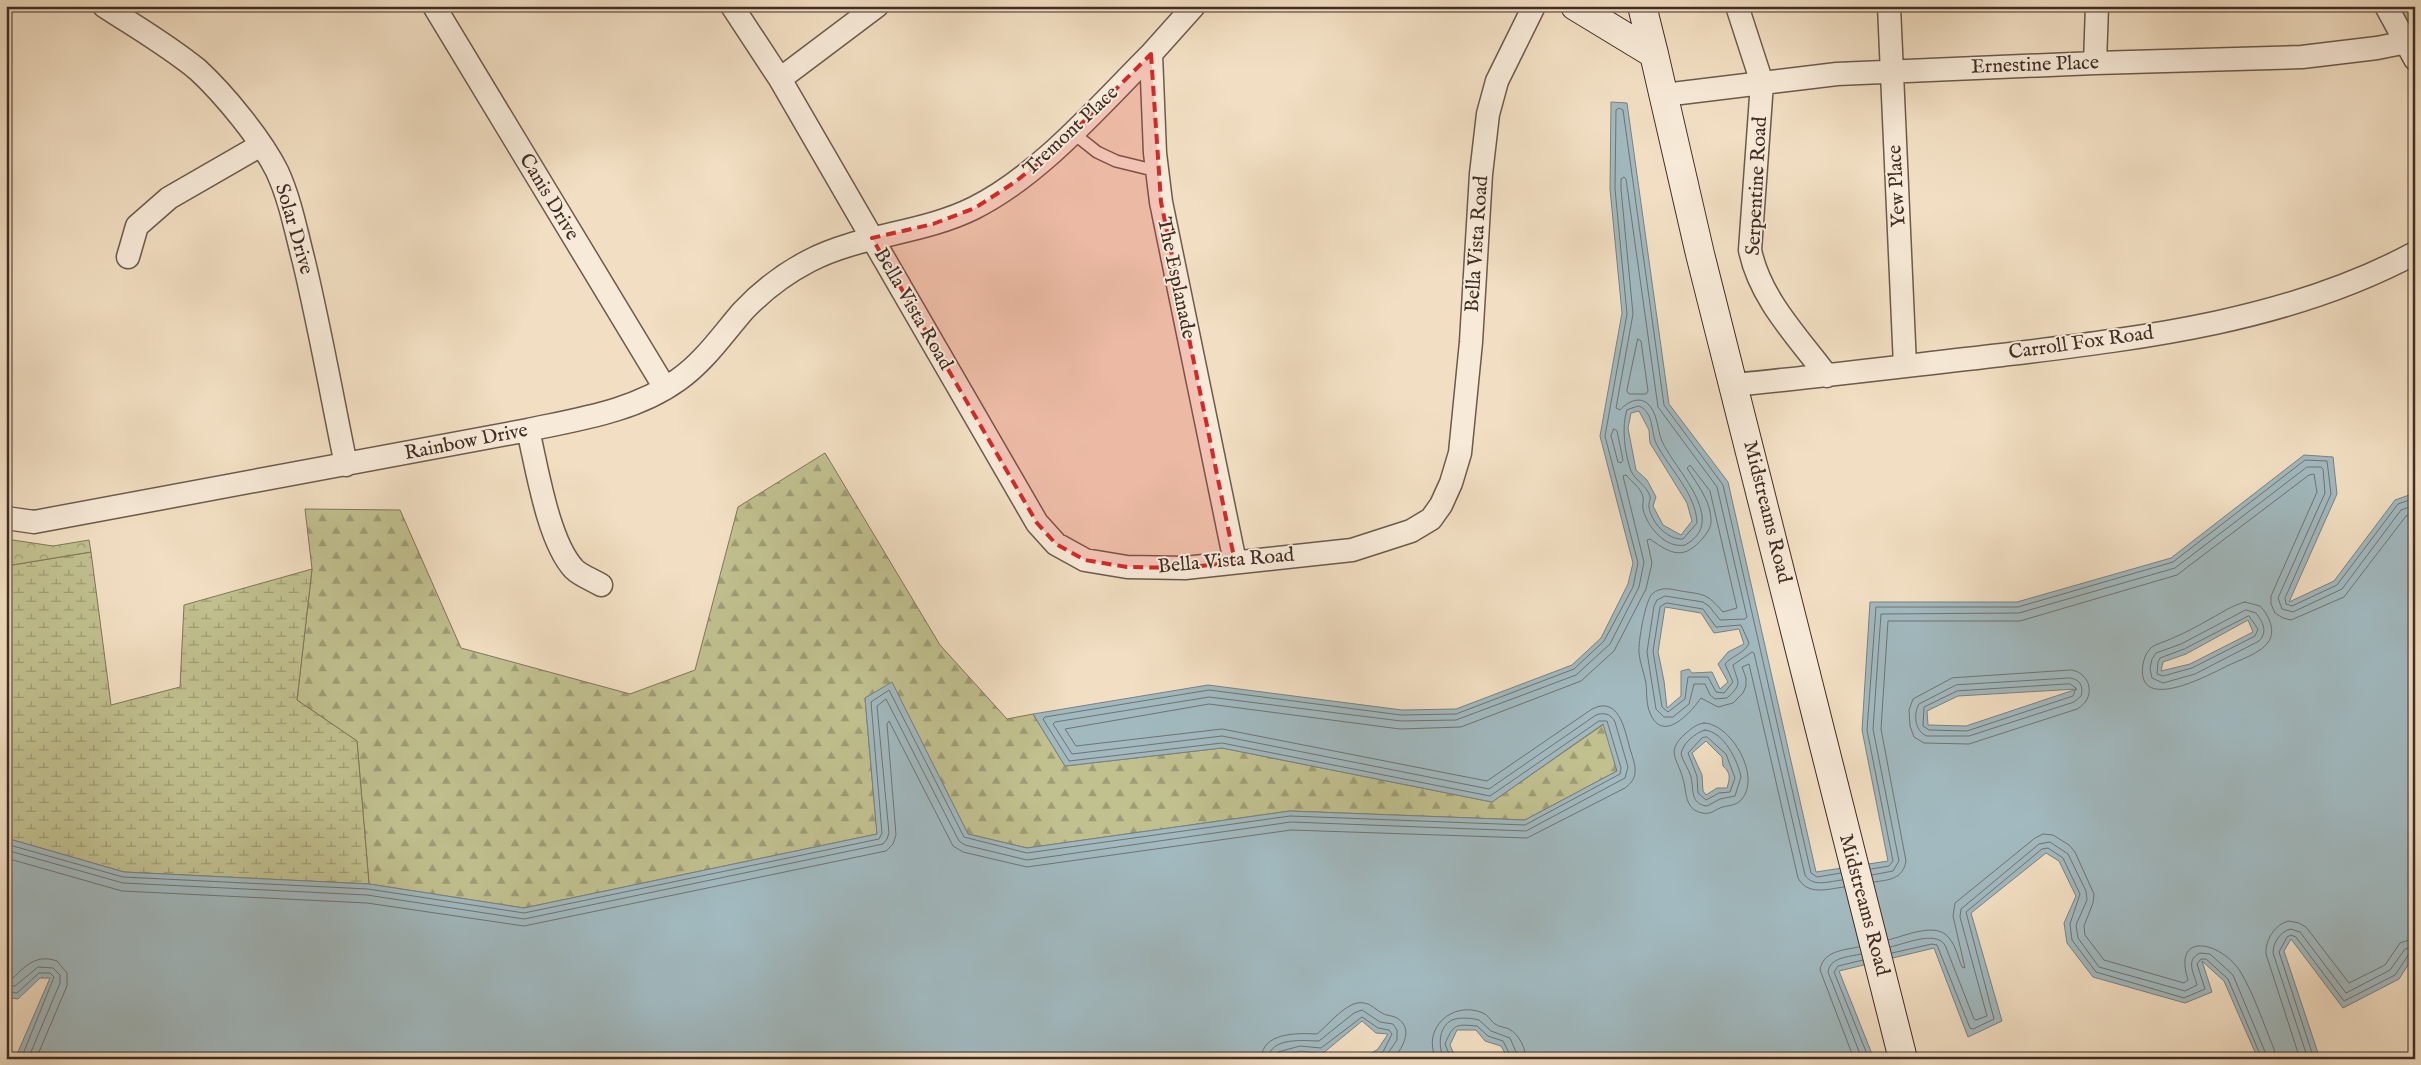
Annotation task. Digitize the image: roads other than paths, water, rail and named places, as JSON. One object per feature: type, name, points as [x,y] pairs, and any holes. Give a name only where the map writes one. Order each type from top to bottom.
[{"type":"street","name":"Solar Drive","points":[[104,6],[198,70],[221,94],[261,145],[277,171],[290,208],[310,289],[346,465]]},
{"type":"street","name":"Canis Drive","points":[[434,6],[665,388]]},
{"type":"street","name":"Bella Vista Road","points":[[732,6],[780,79],[1038,523],[1056,544],[1085,560],[1127,567],[1185,568],[1352,550],[1411,531],[1431,519],[1442,505],[1460,453],[1471,342],[1481,174],[1488,114],[1497,81],[1534,6]]},
{"type":"street","points":[[780,79],[877,6]]},
{"type":"street","points":[[1151,54],[1194,6]]},
{"type":"street","points":[[1575,6],[1654,54]]},
{"type":"street","name":"Midstreams Road","points":[[1642,6],[1700,254],[1903,1059]]},
{"type":"street","name":"Serpentine Road","points":[[1737,6],[1762,83],[1750,250],[1754,271],[1766,294],[1827,376]]},
{"type":"street","name":"Yew Place","points":[[1889,6],[1905,366]]},
{"type":"street","points":[[2095,63],[2097,6]]},
{"type":"street","points":[[2386,6],[2411,50]]},
{"type":"street","name":"Ernestine Place","points":[[1664,95],[1837,74],[1891,70],[2302,57],[2376,48],[2411,50]]},
{"type":"street","name":"Tremont Place","points":[[872,238],[933,224],[975,208],[1015,182],[1073,133],[1151,54]]},
{"type":"street","name":"The Esplanade","points":[[1151,54],[1157,171],[1161,202],[1235,562]]},
{"type":"street","points":[[128,257],[138,226],[169,198],[261,145]]},
{"type":"street","name":"Rainbow Drive","points":[[6,518],[34,522],[528,430],[630,405],[679,380],[772,283],[810,260],[872,238]]},
{"type":"street","name":"Carroll Fox Road","points":[[1734,385],[1827,376],[2076,346],[2224,321],[2317,296],[2382,271],[2415,253]]},
{"type":"street","points":[[528,430],[551,523],[560,548],[575,570],[601,585]]},
{"type":"lane","points":[[1073,133],[1097,152],[1116,161],[1157,171]]},
{"type":"water","points":[[1611,102],[1627,103],[1669,404],[1728,482],[1816,872],[1888,861],[1862,730],[1870,602],[2017,602],[2171,558],[2304,455],[2333,457],[2337,494],[2289,602],[2334,581],[2395,500],[2415,493],[2415,954],[2399,979],[2343,1008],[2291,939],[2284,951],[2320,1059],[2258,1059],[2224,981],[2202,961],[2212,992],[2185,1003],[2093,977],[2067,943],[2064,923],[2076,896],[2059,861],[2046,853],[1971,913],[2002,1021],[1968,1037],[1934,948],[1839,971],[1874,1059],[1524,1059],[1507,1057],[1501,1046],[1485,1041],[1476,1030],[1457,1030],[1450,1045],[1456,1059],[1363,1059],[1378,1049],[1388,1034],[1376,1033],[1362,1021],[1322,1054],[1301,1051],[1271,1059],[15,1059],[50,978],[40,978],[18,999],[6,997],[6,838],[124,872],[369,884],[524,908],[877,834],[865,698],[892,682],[968,834],[1027,848],[1290,811],[1525,820],[1617,771],[1603,724],[1492,802],[1222,748],[1065,766],[1033,714],[1208,685],[1402,710],[1456,709],[1572,665],[1601,638],[1628,584],[1633,563],[1600,436],[1622,313],[1610,189]],"holes":[[[1639,411],[1649,430],[1650,443],[1687,503],[1692,521],[1681,535],[1663,525],[1653,506],[1656,497],[1647,480],[1636,470],[1628,428],[1631,413]],[[1665,607],[1701,613],[1714,633],[1739,629],[1744,644],[1728,652],[1718,664],[1728,682],[1720,689],[1712,672],[1692,673],[1689,669],[1681,671],[1681,696],[1667,708],[1658,652]],[[2248,620],[2253,632],[2190,664],[2161,671],[2163,662],[2186,654]],[[2077,689],[1966,726],[1928,725],[1927,711],[1958,696]],[[1706,741],[1722,757],[1723,766],[1729,776],[1727,788],[1717,788],[1706,795],[1703,791],[1702,775],[1692,753]]]}]
